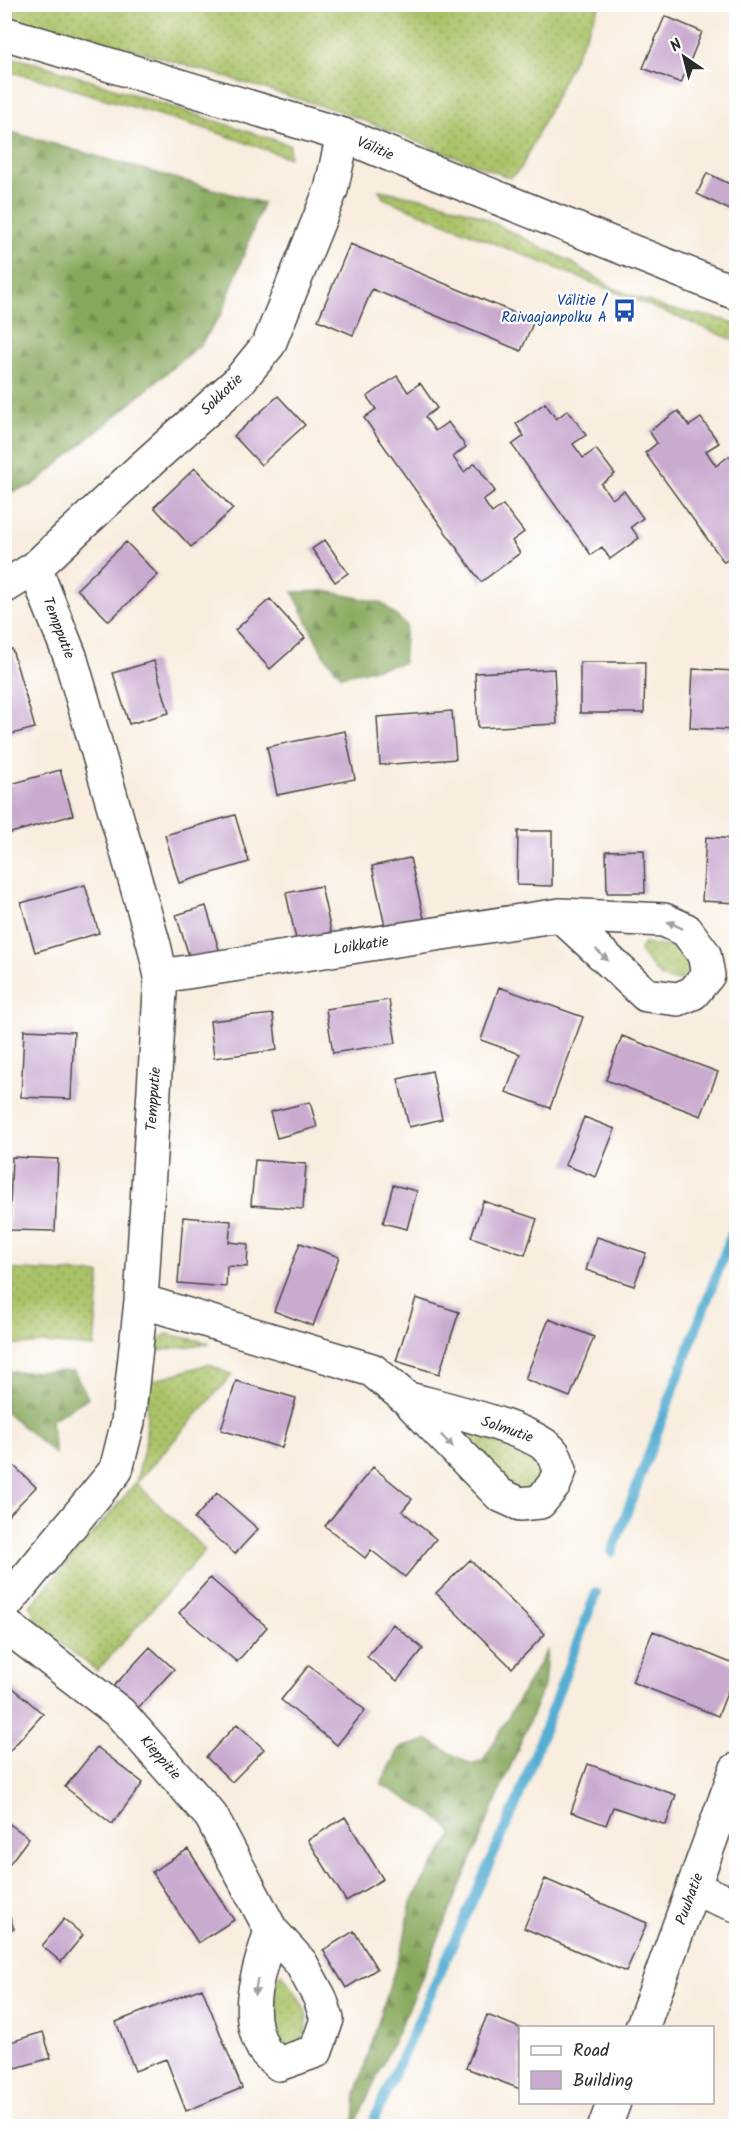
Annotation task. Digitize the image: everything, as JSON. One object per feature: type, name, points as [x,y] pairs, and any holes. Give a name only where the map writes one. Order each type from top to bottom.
[{"type":"street","name":"Välitie","points":[[4,33],[343,135],[736,293]]},
{"type":"street","name":"Sokkotie","points":[[4,587],[35,568],[238,382],[269,344],[331,190],[343,135]]},
{"type":"street","name":"Tempputie","points":[[4,1606],[116,1470],[128,1422],[141,1300],[161,976],[151,934],[70,656],[35,568]]},
{"type":"street","name":"Loikkatie","points":[[161,976],[560,915]]},
{"type":"street","points":[[141,1300],[372,1370],[406,1398]]},
{"type":"street","name":"Kieppitie","points":[[4,1624],[120,1713],[210,1816],[271,1930]]},
{"type":"street","name":"Puuhatie","points":[[643,2026],[736,1770]]},
{"type":"street","points":[[694,1889],[736,1905]]},
{"type":"street","points":[[604,2127],[614,2104]]},
{"type":"green space","points":[[5,4],[600,5],[521,168],[510,178],[342,112],[132,49],[5,18]]},
{"type":"green space","points":[[5,56],[39,64],[290,145],[289,158],[213,131],[36,78],[5,71]]},
{"type":"green space","points":[[4,130],[263,203],[222,313],[201,344],[33,485],[5,494]]},
{"type":"green space","points":[[379,190],[437,201],[474,213],[569,261],[613,288],[665,308],[725,320],[736,325],[736,341],[383,198]]},
{"type":"green space","points":[[326,591],[382,603],[406,625],[403,663],[341,676],[323,654],[293,592]]},
{"type":"green space","points":[[643,944],[679,948],[693,965],[687,978],[671,981],[659,975],[640,951]]},
{"type":"green space","points":[[4,1269],[100,1274],[94,1347],[44,1343],[5,1346]]},
{"type":"green space","points":[[167,1334],[210,1343],[148,1352],[155,1341]]},
{"type":"green space","points":[[208,1364],[232,1375],[136,1483],[146,1440],[148,1382]]},
{"type":"green space","points":[[74,1371],[88,1398],[51,1420],[55,1454],[5,1411],[5,1372]]},
{"type":"green space","points":[[435,1411],[538,1449],[545,1478],[522,1498]]},
{"type":"green space","points":[[136,1483],[205,1550],[97,1671],[38,1625],[30,1606]]},
{"type":"green space","points":[[547,1650],[544,1686],[413,1999],[354,2126],[356,2094],[404,1940],[411,1903],[428,1872],[454,1834],[434,1815],[381,1784],[400,1748],[428,1740],[471,1765],[483,1761]]},
{"type":"green space","points":[[281,1974],[298,1996],[307,2024],[304,2037],[290,2046],[277,2041],[269,2027],[270,1997]]},
{"type":"building","points":[[665,16],[702,32],[681,83],[643,68]]},
{"type":"building","points":[[707,173],[736,187],[734,212],[697,194]]},
{"type":"building","points":[[350,244],[534,321],[521,351],[372,289],[353,335],[318,320]]},
{"type":"building","points":[[397,376],[408,392],[420,383],[437,408],[425,417],[435,431],[448,422],[466,447],[453,457],[464,472],[475,463],[495,491],[483,500],[492,513],[503,505],[524,532],[512,541],[520,553],[481,582],[364,418],[376,409],[367,397]]},
{"type":"building","points":[[278,396],[305,425],[261,465],[234,436]]},
{"type":"building","points":[[545,403],[556,419],[568,410],[586,435],[573,444],[583,458],[596,449],[615,474],[601,484],[612,499],[624,491],[643,518],[631,527],[639,538],[610,559],[602,547],[591,555],[512,445],[524,436],[516,424]]},
{"type":"building","points":[[678,411],[689,426],[701,418],[719,443],[706,451],[716,466],[729,456],[736,466],[736,490],[734,491],[736,494],[736,557],[735,555],[724,562],[645,453],[657,443],[649,431]]},
{"type":"building","points":[[195,468],[233,509],[191,547],[154,507]]},
{"type":"building","points":[[325,540],[348,573],[335,582],[312,549]]},
{"type":"building","points":[[126,542],[158,575],[109,621],[77,589]]},
{"type":"building","points":[[270,599],[305,638],[270,669],[235,630]]},
{"type":"building","points":[[12,649],[35,728],[4,736],[4,651]]},
{"type":"building","points":[[154,661],[169,713],[129,724],[113,673]]},
{"type":"building","points":[[580,662],[645,662],[644,713],[580,713]]},
{"type":"building","points":[[554,669],[557,724],[478,728],[475,673]]},
{"type":"building","points":[[693,669],[736,671],[736,730],[690,728]]},
{"type":"building","points":[[452,711],[456,759],[380,765],[377,717]]},
{"type":"building","points":[[345,731],[355,779],[277,795],[267,747]]},
{"type":"building","points":[[60,770],[73,815],[4,835],[4,786]]},
{"type":"building","points":[[235,815],[249,862],[179,883],[165,835]]},
{"type":"building","points":[[518,831],[552,831],[552,886],[517,885]]},
{"type":"building","points":[[706,837],[736,839],[736,903],[702,901]]},
{"type":"building","points":[[644,850],[645,893],[607,893],[606,851]]},
{"type":"building","points":[[410,858],[425,923],[386,931],[372,866]]},
{"type":"building","points":[[85,885],[99,933],[35,952],[21,903]]},
{"type":"building","points":[[321,886],[332,936],[297,944],[286,893]]},
{"type":"building","points":[[206,906],[220,953],[191,962],[176,915]]},
{"type":"building","points":[[499,987],[583,1017],[550,1108],[506,1092],[520,1054],[481,1040]]},
{"type":"building","points":[[389,1000],[396,1043],[333,1053],[326,1009]]},
{"type":"building","points":[[273,1014],[277,1050],[214,1058],[210,1021]]},
{"type":"building","points":[[24,1030],[74,1032],[71,1099],[21,1097]]},
{"type":"building","points":[[622,1036],[718,1072],[701,1116],[606,1080]]},
{"type":"building","points":[[432,1071],[442,1119],[409,1127],[398,1079]]},
{"type":"building","points":[[310,1102],[317,1127],[277,1138],[270,1112]]},
{"type":"building","points":[[584,1117],[615,1129],[596,1177],[565,1165]]},
{"type":"building","points":[[12,1157],[58,1159],[55,1231],[9,1230]]},
{"type":"building","points":[[255,1160],[306,1164],[303,1209],[251,1205]]},
{"type":"building","points":[[393,1185],[417,1191],[407,1229],[383,1223]]},
{"type":"building","points":[[483,1201],[537,1219],[525,1255],[471,1237]]},
{"type":"building","points":[[183,1217],[231,1221],[229,1242],[248,1244],[247,1267],[227,1266],[226,1287],[178,1283]]},
{"type":"building","points":[[597,1237],[646,1253],[634,1286],[586,1270]]},
{"type":"building","points":[[300,1243],[339,1257],[313,1326],[274,1311]]},
{"type":"building","points":[[416,1298],[459,1312],[439,1374],[396,1361]]},
{"type":"building","points":[[549,1319],[594,1337],[570,1397],[525,1379]]},
{"type":"building","points":[[236,1381],[296,1398],[282,1448],[221,1430]]},
{"type":"building","points":[[11,1463],[36,1487],[4,1520],[4,1470]]},
{"type":"building","points":[[373,1467],[412,1499],[402,1511],[436,1539],[405,1577],[371,1550],[365,1558],[325,1526]]},
{"type":"building","points":[[217,1493],[258,1529],[235,1554],[194,1519]]},
{"type":"building","points":[[470,1560],[545,1634],[512,1668],[436,1593]]},
{"type":"building","points":[[210,1578],[267,1627],[237,1662],[179,1613]]},
{"type":"building","points":[[393,1624],[423,1649],[397,1681],[367,1657]]},
{"type":"building","points":[[653,1631],[736,1665],[718,1716],[632,1682]]},
{"type":"building","points":[[150,1647],[174,1669],[136,1710],[112,1688]]},
{"type":"building","points":[[309,1665],[365,1710],[337,1745],[281,1700]]},
{"type":"building","points":[[4,1680],[43,1714],[6,1755],[4,1754]]},
{"type":"building","points":[[237,1724],[264,1749],[232,1782],[206,1757]]},
{"type":"building","points":[[97,1747],[143,1783],[112,1824],[65,1787]]},
{"type":"building","points":[[588,1764],[676,1795],[666,1825],[613,1807],[606,1825],[571,1812]]},
{"type":"building","points":[[345,1817],[383,1879],[346,1901],[308,1840]]},
{"type":"building","points":[[4,1820],[29,1838],[4,1871]]},
{"type":"building","points":[[188,1849],[234,1920],[198,1943],[152,1872]]},
{"type":"building","points":[[545,1879],[647,1923],[626,1972],[524,1928]]},
{"type":"building","points":[[4,1901],[14,1929],[4,1932]]},
{"type":"building","points":[[64,1919],[83,1935],[61,1962],[42,1946]]},
{"type":"building","points":[[354,1931],[377,1969],[346,1988],[323,1950]]},
{"type":"building","points":[[202,1988],[242,2088],[186,2111],[166,2059],[135,2071],[116,2022]]},
{"type":"building","points":[[487,2015],[519,2028],[519,2089],[466,2068]]},
{"type":"building","points":[[43,2032],[51,2058],[5,2071],[4,2044]]},
{"type":"waterway","points":[[612,1552],[736,1223]]},
{"type":"waterway","points":[[371,2126],[516,1804],[596,1593]]},
{"type":"place","name":"Välitie / Raivaajanpolku A","points":[[625,310]]}]
